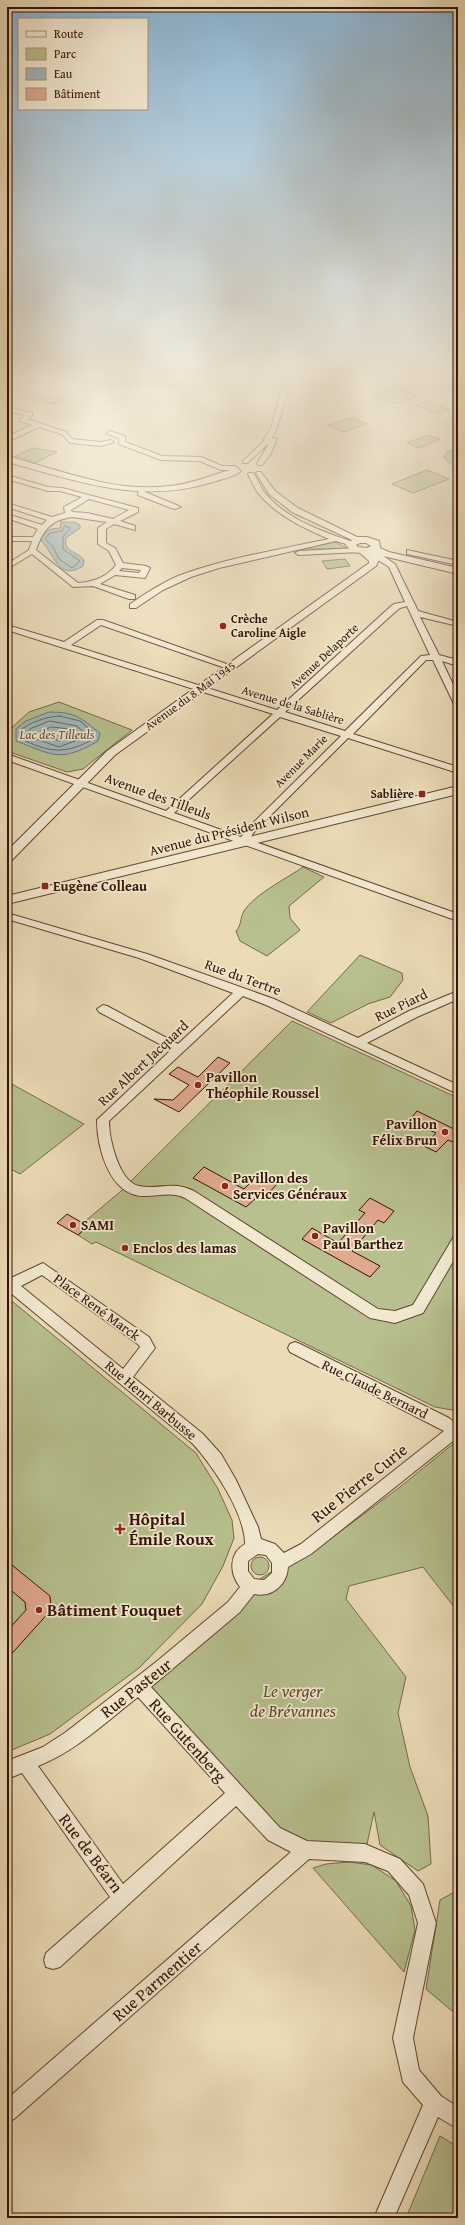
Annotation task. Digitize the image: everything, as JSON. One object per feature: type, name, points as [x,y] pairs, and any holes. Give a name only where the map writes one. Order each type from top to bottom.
[{"type":"street","points":[[10,478],[48,489],[60,489],[135,510],[102,528],[102,544],[112,550],[120,565]]},
{"type":"street","points":[[80,478],[141,490],[157,490],[194,485],[208,478]]},
{"type":"street","points":[[257,478],[261,492],[277,508],[313,529],[337,539],[392,556],[458,571]]},
{"type":"street","points":[[260,478],[276,495],[295,510],[364,547],[392,566],[458,704]]},
{"type":"street","points":[[141,490],[141,493],[148,497],[177,507]]},
{"type":"street","points":[[68,514],[67,509],[88,497]]},
{"type":"street","points":[[7,506],[54,520]]},
{"type":"street","points":[[7,567],[32,551],[34,539],[41,526],[68,514],[91,514],[132,528]]},
{"type":"street","points":[[7,516],[41,526]]},
{"type":"street","points":[[304,546],[312,536],[313,529]]},
{"type":"street","points":[[7,539],[34,539]]},
{"type":"street","points":[[133,606],[160,588],[188,575],[217,566],[337,539]]},
{"type":"street","points":[[276,553],[364,547],[410,552],[458,563]]},
{"type":"street","name":"Avenue du 8 Mai 1945","points":[[7,858],[111,752],[373,564],[374,560],[364,547]]},
{"type":"street","points":[[32,551],[76,584],[94,584],[132,597]]},
{"type":"street","points":[[410,552],[445,568]]},
{"type":"street","points":[[114,573],[142,576],[146,568],[120,565]]},
{"type":"street","points":[[94,584],[114,573],[120,565]]},
{"type":"street","name":"Avenue Delaporte","points":[[168,814],[392,610],[397,606],[410,603]]},
{"type":"street","points":[[414,613],[458,624]]},
{"type":"street","points":[[65,646],[100,622],[231,667]]},
{"type":"street","name":"Avenue de la Sablière","points":[[7,627],[458,770]]},
{"type":"street","points":[[435,657],[458,663]]},
{"type":"street","name":"Avenue Marie","points":[[244,842],[249,832],[424,658],[435,657]]},
{"type":"street","name":"Avenue des Tilleuls","points":[[7,757],[458,918]]},
{"type":"street","name":"Avenue du Président Wilson","points":[[7,900],[458,790]]},
{"type":"street","name":"Rue du Tertre","points":[[7,916],[25,920],[143,956],[270,1002],[458,1090]]},
{"type":"street","name":"Rue Albert Jacquard","points":[[241,992],[103,1120],[102,1128],[115,1173],[131,1188],[141,1191],[163,1188],[180,1191],[258,1238],[375,1314],[395,1317],[418,1309],[458,1242]]},
{"type":"street","name":"Rue Piard","points":[[358,1043],[413,1014],[458,995]]},
{"type":"street","points":[[103,1009],[179,1049]]},
{"type":"street","name":"Place René Marck","points":[[9,1283],[43,1268],[144,1341],[148,1348],[124,1378]]},
{"type":"street","name":"Rue Henri Barbusse","points":[[9,1283],[198,1439],[216,1459],[231,1485],[253,1532],[253,1548]]},
{"type":"street","name":"Rue Claude Bernard","points":[[295,1348],[456,1429]]},
{"type":"street","name":"Rue Pierre Curie","points":[[281,1563],[306,1548],[456,1429]]},
{"type":"street","points":[[253,1548],[267,1548],[278,1557],[281,1563],[279,1575],[270,1585],[257,1587],[250,1585],[240,1576],[239,1562],[247,1551],[253,1548]]},
{"type":"street","name":"Rue Pasteur","points":[[7,1770],[26,1764],[50,1753],[72,1738],[139,1686],[234,1607],[250,1585]]},
{"type":"street","name":"Rue Gutenberg","points":[[139,1686],[274,1834],[306,1850]]},
{"type":"street","name":"Rue de Béarn","points":[[26,1764],[122,1898],[237,1794]]},
{"type":"street","points":[[306,1850],[365,1853],[394,1865],[418,1890],[426,1923],[402,2038],[410,2075],[434,2103],[458,2119]]},
{"type":"street","name":"Rue Parmentier","points":[[7,2112],[306,1850]]},
{"type":"street","points":[[53,1960],[122,1898]]},
{"type":"street","points":[[384,2218],[434,2103]]},
{"type":"green space","points":[[407,478],[449,479],[413,493],[392,484]]},
{"type":"green space","points":[[335,542],[348,549],[301,549]]},
{"type":"green space","points":[[345,559],[350,566],[327,569],[322,561]]},
{"type":"green space","points":[[59,702],[132,730],[83,769],[67,772],[7,751],[7,732],[29,712]]},
{"type":"green space","points":[[303,867],[324,877],[289,906],[290,918],[300,930],[267,956],[240,941],[236,931],[244,911],[249,905],[263,893]]},
{"type":"green space","points":[[360,955],[402,973],[403,980],[390,997],[368,1004],[331,1023],[307,1012]]},
{"type":"green space","points":[[292,1021],[458,1098],[458,1411],[435,1407],[96,1242],[92,1244],[78,1235],[88,1226],[83,1223],[120,1192]]},
{"type":"green space","points":[[10,1083],[84,1124],[20,1174],[7,1167],[7,1086]]},
{"type":"green space","name":"Hôpital Émile Roux","points":[[7,1297],[196,1453],[218,1489],[232,1520],[234,1538],[223,1566],[202,1604],[139,1668],[50,1734],[7,1752]]},
{"type":"green space","name":"Le verger de Brévannes","points":[[458,1440],[458,1612],[423,1567],[349,1586],[346,1599],[406,1677],[398,1713],[410,1767],[428,1816],[431,1864],[418,1871],[380,1845],[374,1812],[365,1853],[333,1850],[274,1834],[139,1686],[251,1585],[283,1564],[310,1554],[400,1487]]},
{"type":"green space","points":[[260,1557],[266,1560],[269,1566],[266,1572],[260,1575],[254,1572],[251,1566],[254,1560]]},
{"type":"green space","points":[[349,1862],[372,1865],[396,1881],[411,1906],[415,1930],[404,1972],[313,1868],[326,1864]]},
{"type":"green space","points":[[458,1890],[458,2016],[426,1989],[440,1900]]},
{"type":"green space","points":[[440,2136],[458,2147],[457,2218],[406,2218]]},
{"type":"water","points":[[61,522],[75,522],[80,525],[80,528],[66,538],[66,543],[69,549],[84,560],[83,566],[75,570],[68,571],[62,569],[41,541],[42,534],[44,532],[60,528]]},
{"type":"water","name":"Lac des Tilleuls","points":[[49,712],[66,713],[78,717],[100,733],[98,741],[74,752],[57,754],[48,753],[16,741],[16,729],[26,721]]},
{"type":"building","name":"Pavillon Théophile Roussel","points":[[218,1057],[230,1063],[179,1112],[154,1099],[173,1100],[189,1085],[169,1074],[178,1067],[198,1077]]},
{"type":"building","name":"Pavillon Félix Brun","points":[[417,1111],[456,1130],[458,1133],[458,1144],[448,1140],[436,1152],[424,1146],[436,1133],[409,1121]]},
{"type":"building","name":"Pavillon des Services Généraux","points":[[204,1167],[244,1189],[258,1175],[277,1184],[262,1200],[257,1197],[246,1207],[193,1178]]},
{"type":"building","name":"Pavillon Paul Barthez","points":[[370,1198],[394,1211],[384,1223],[378,1220],[352,1251],[380,1266],[370,1277],[302,1239],[312,1228],[338,1243],[365,1213],[359,1210]]},
{"type":"building","name":"SAMI","points":[[67,1214],[88,1226],[78,1235],[57,1223]]},
{"type":"building","name":"Bâtiment Fouquet","points":[[7,1561],[50,1596],[51,1610],[7,1659],[7,1631],[26,1610],[25,1602],[7,1587]]},
{"type":"place","name":"Crèche Caroline Aigle","points":[[223,626]]},
{"type":"place","name":"Sablière","points":[[422,794]]},
{"type":"place","name":"Eugène Colleau","points":[[45,886]]},
{"type":"place","name":"Pavillon Théophile Roussel","points":[[198,1085]]},
{"type":"place","name":"Pavillon Félix Brun","points":[[445,1132]]},
{"type":"place","name":"Pavillon des Services Généraux","points":[[225,1186]]},
{"type":"place","name":"SAMI","points":[[73,1225]]},
{"type":"place","name":"Pavillon Paul Barthez","points":[[315,1236]]},
{"type":"place","name":"Enclos des lamas","points":[[125,1248]]},
{"type":"place","name":"Hôpital Émile Roux","points":[[120,1529]]},
{"type":"place","name":"Bâtiment Fouquet","points":[[39,1610]]}]
